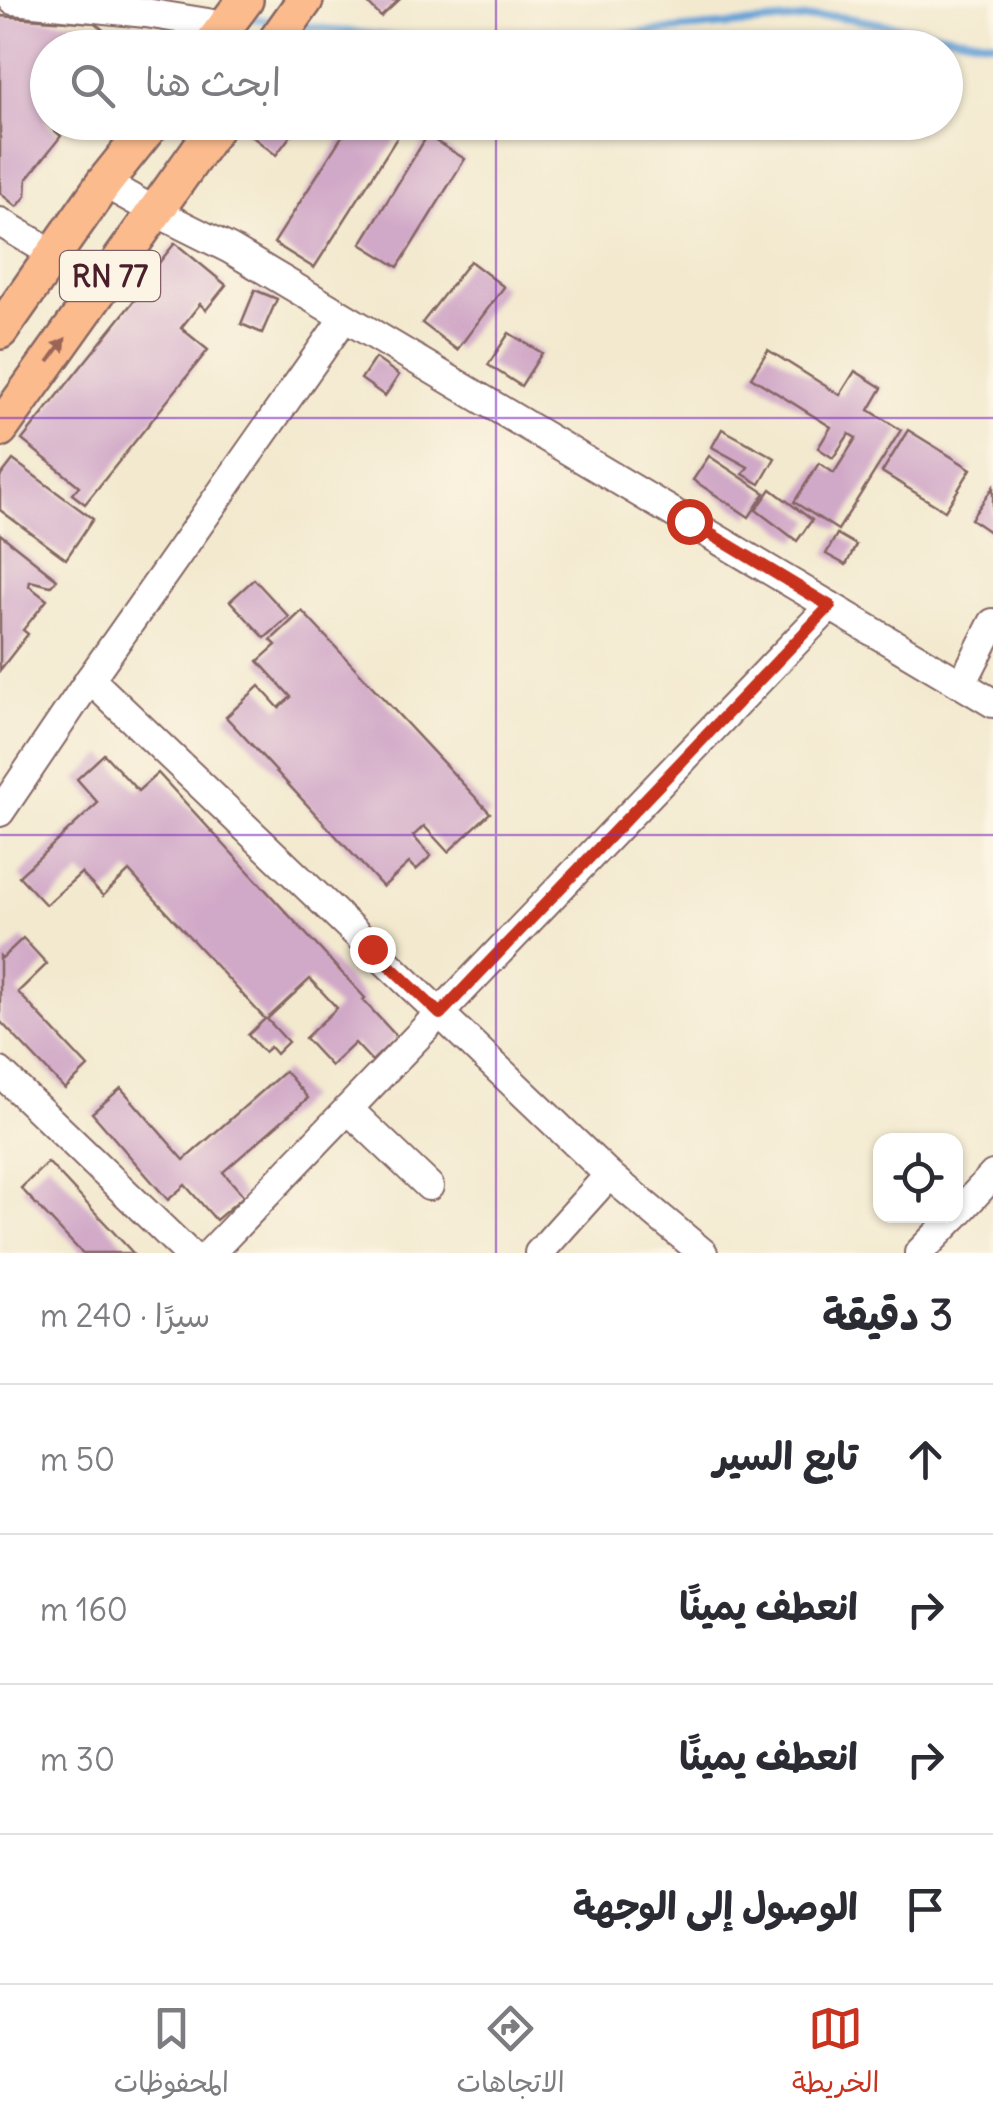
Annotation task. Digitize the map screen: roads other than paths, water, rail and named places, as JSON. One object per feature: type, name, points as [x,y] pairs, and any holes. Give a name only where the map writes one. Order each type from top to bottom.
[{"type":"main road","points":[[284,30],[305,0]]},
{"type":"main road","points":[[0,331],[104,182],[138,140]]},
{"type":"main road","name":"RN 77","points":[[0,429],[206,140]]},
{"type":"street","points":[[13,0],[227,24]]},
{"type":"street","points":[[104,182],[230,249],[993,703]]},
{"type":"street","points":[[0,222],[55,255]]},
{"type":"street","points":[[0,812],[344,318]]},
{"type":"street","points":[[210,1253],[830,606]]},
{"type":"street","points":[[962,684],[993,622]]},
{"type":"street","points":[[90,679],[609,1176],[703,1253]]},
{"type":"street","points":[[0,1072],[188,1253]]},
{"type":"street","points":[[348,1109],[428,1186]]},
{"type":"street","points":[[540,1253],[609,1176]]},
{"type":"street","points":[[963,1207],[993,1176]]},
{"type":"street","points":[[919,1253],[947,1223]]},
{"type":"waterway","points":[[675,30],[835,16],[920,30]]},
{"type":"waterway","points":[[243,17],[278,22]]},
{"type":"waterway","points":[[297,25],[335,30]]},
{"type":"waterway","points":[[963,37],[993,42]]}]
